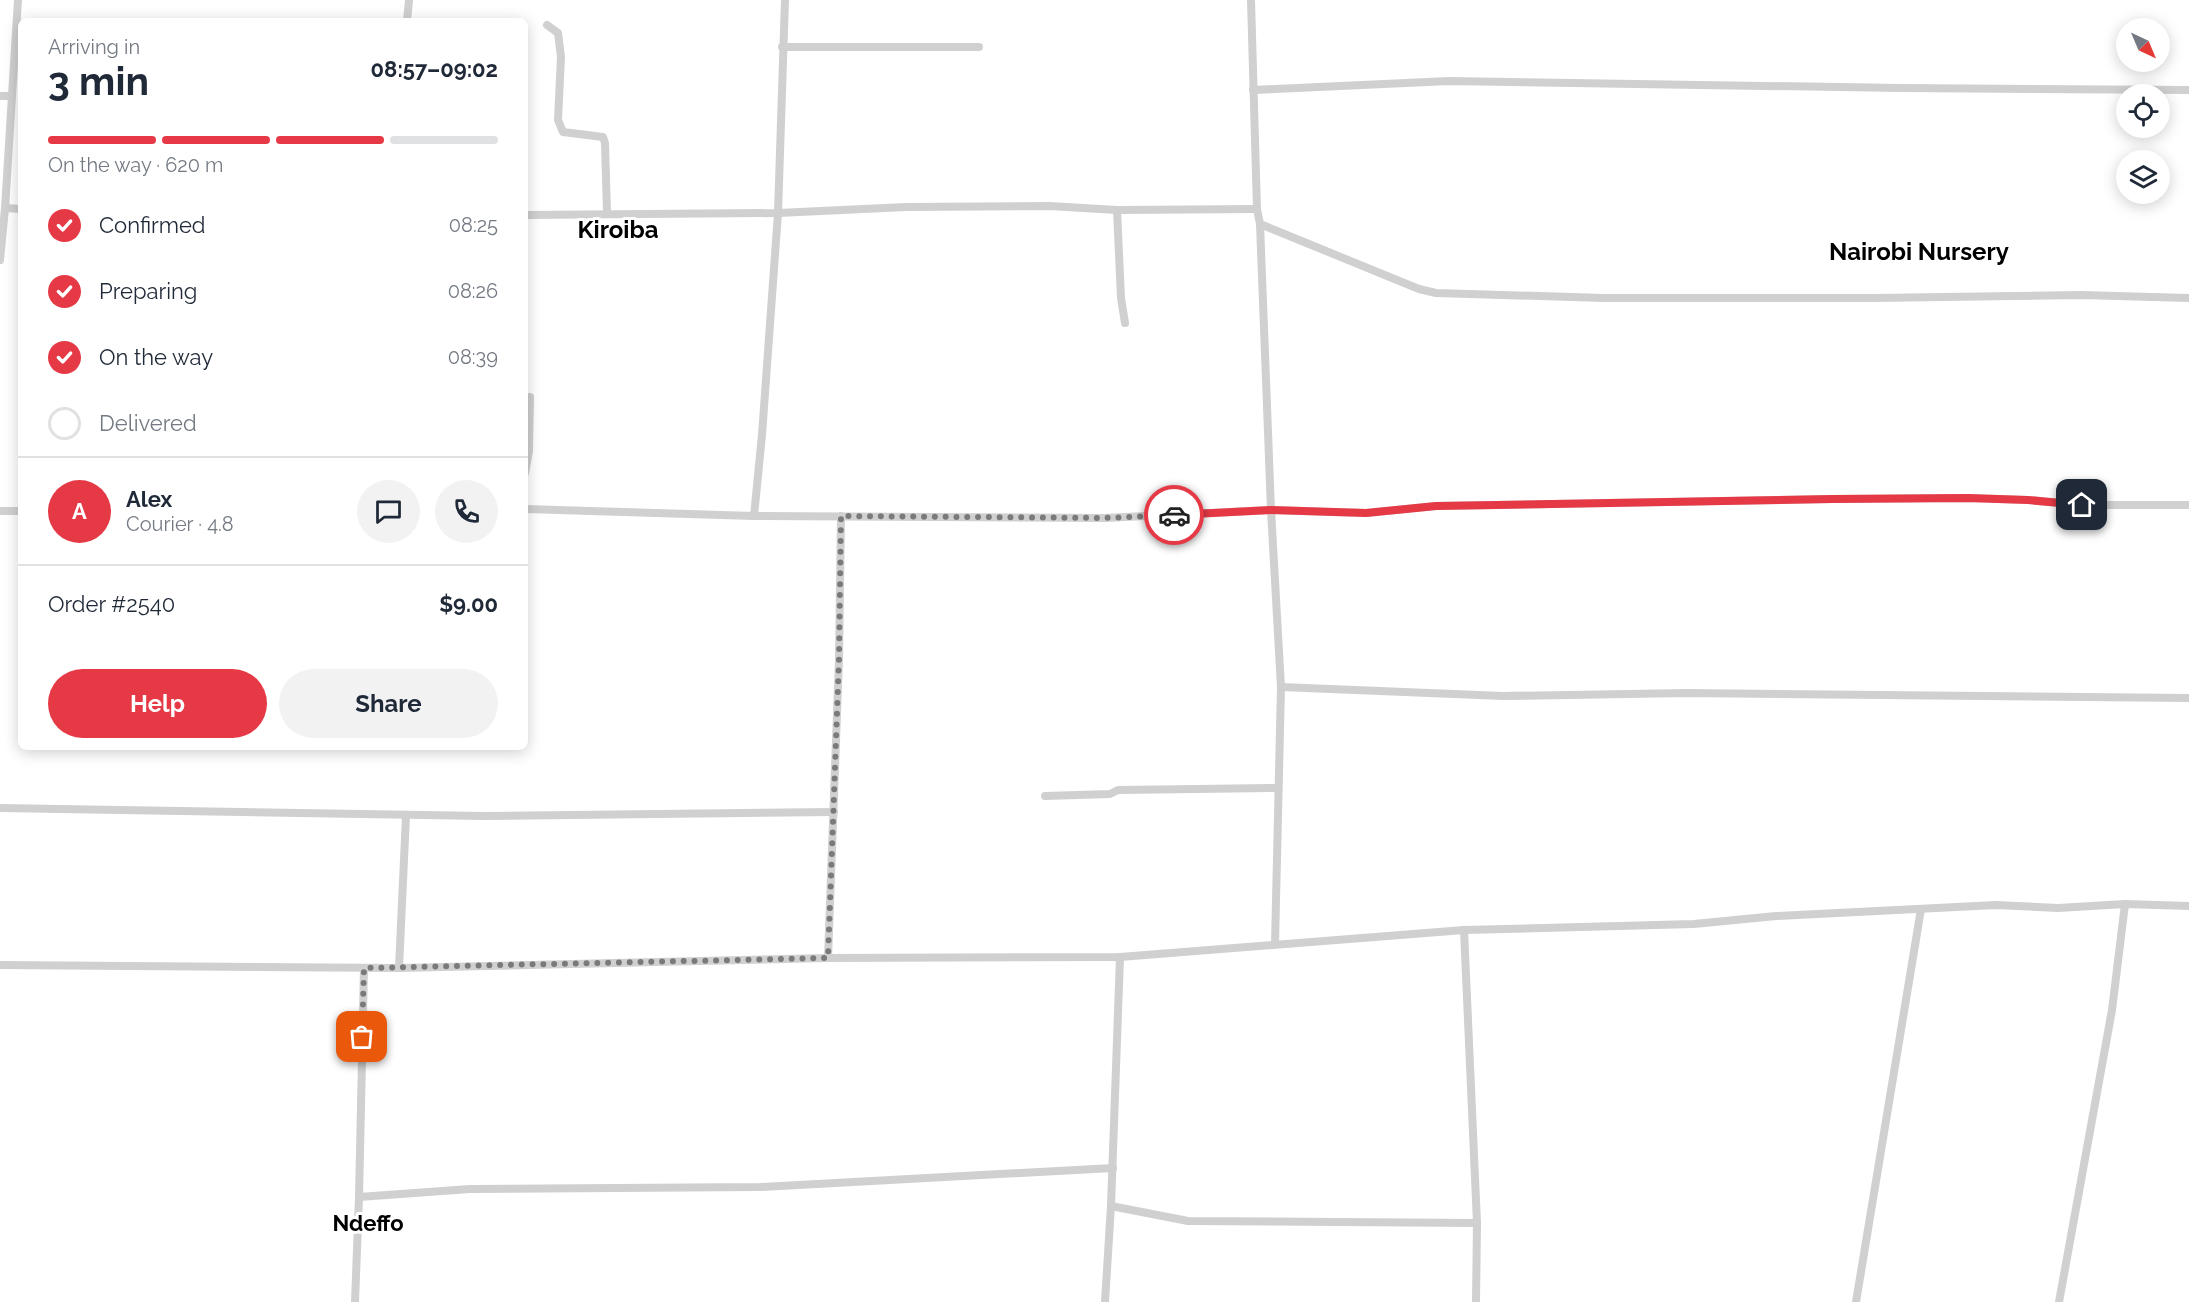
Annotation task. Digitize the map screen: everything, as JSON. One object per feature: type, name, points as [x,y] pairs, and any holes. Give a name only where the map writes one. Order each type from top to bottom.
[{"type":"street","points":[[18,0],[19,18]]},
{"type":"street","points":[[407,18],[409,0]]},
{"type":"street","points":[[754,516],[778,213],[785,0]]},
{"type":"street","points":[[1251,0],[1257,209],[1260,224],[1271,510],[1281,687],[1275,944]]},
{"type":"street","points":[[547,25],[558,33],[561,57],[558,120],[563,132],[572,135],[603,137],[605,143],[607,213]]},
{"type":"street","points":[[0,260],[5,208],[10,96],[18,30]]},
{"type":"street","points":[[782,47],[979,47]]},
{"type":"street","points":[[1254,90],[1449,81],[2189,90]]},
{"type":"street","points":[[0,96],[10,96]]},
{"type":"street","points":[[528,215],[778,213],[906,207],[1049,206],[1117,210],[1257,209]]},
{"type":"street","points":[[5,208],[18,209]]},
{"type":"street","points":[[1117,210],[1121,298],[1125,323]]},
{"type":"street","points":[[1260,224],[1419,289],[1436,293],[1616,298],[2081,295],[2189,298]]},
{"type":"street","points":[[528,456],[530,397]]},
{"type":"street","points":[[528,509],[754,516],[1104,518],[1271,510],[1366,513],[1436,506],[1843,499],[1968,498],[2082,505],[2189,505]]},
{"type":"street","points":[[0,511],[18,510]]},
{"type":"street","points":[[828,958],[839,659],[841,516]]},
{"type":"street","points":[[1281,687],[1503,696],[1687,693],[2189,698]]},
{"type":"street","points":[[1045,796],[1110,794],[1118,790],[1278,788]]},
{"type":"street","points":[[0,808],[406,816],[834,812]]},
{"type":"street","points":[[399,968],[406,816]]},
{"type":"street","points":[[2059,1302],[2112,1010],[2125,904]]},
{"type":"street","points":[[0,965],[399,968],[828,958],[1120,957],[1464,930],[1694,924],[1776,916],[1996,905],[2058,908],[2125,904],[2189,906]]},
{"type":"street","points":[[1856,1302],[1921,909]]},
{"type":"street","points":[[1464,930],[1477,1223],[1476,1302]]},
{"type":"street","points":[[1105,1302],[1113,1168],[1120,957]]},
{"type":"street","points":[[355,1302],[364,968]]},
{"type":"street","points":[[359,1197],[470,1189],[760,1187],[1113,1168]]},
{"type":"street","points":[[1111,1206],[1188,1221],[1477,1223]]},
{"type":"way so far","points":[[362,1037],[364,968],[828,958],[839,659],[841,516],[1104,518],[1174,515]]},
{"type":"district","name":"Kiroiba","points":[[618,229]]},
{"type":"district","name":"Nairobi Nursery","points":[[1919,251]]},
{"type":"district","name":"Ndeffo","points":[[368,1223]]},
{"type":"route","points":[[1174,515],[1271,510],[1366,513],[1436,506],[1832,499],[1968,498],[2082,505]]}]
